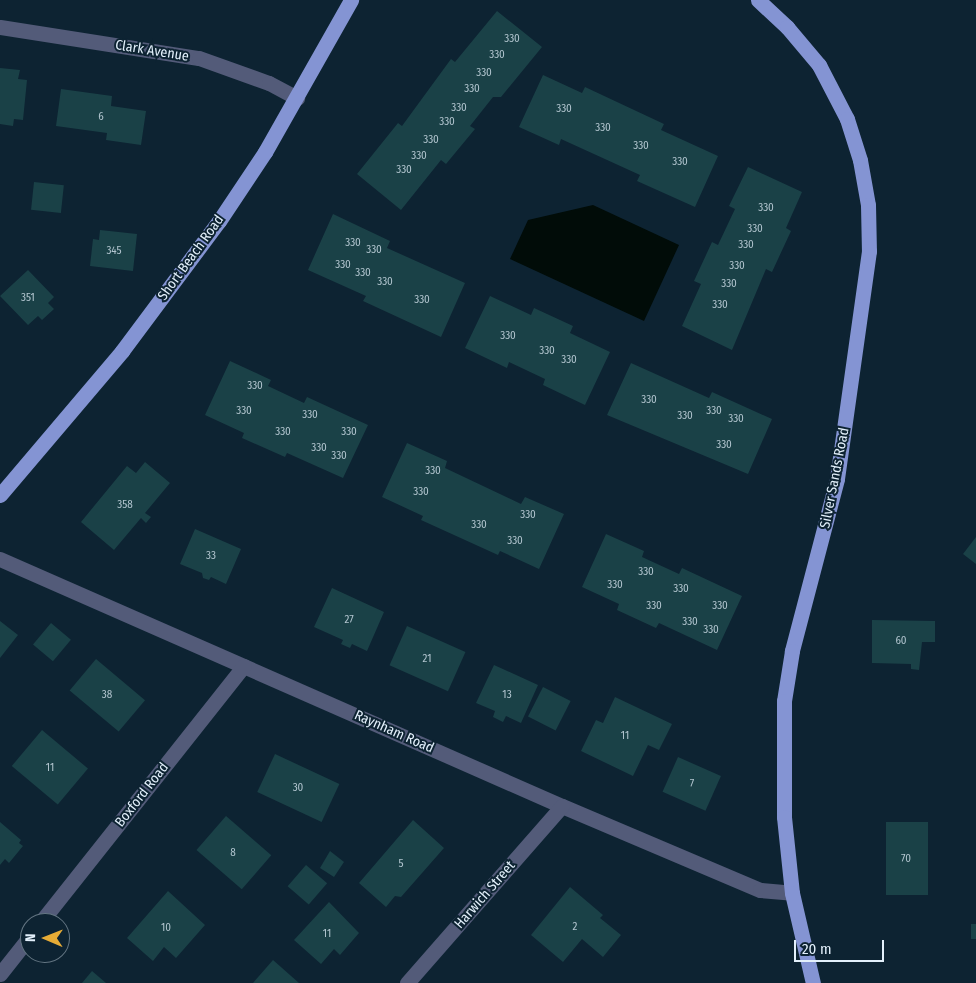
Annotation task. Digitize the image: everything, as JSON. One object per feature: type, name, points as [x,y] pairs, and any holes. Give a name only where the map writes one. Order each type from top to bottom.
[{"type":"main road","name":"Short Beach Road","points":[[0,495],[122,352],[219,221],[297,98],[351,0]]},
{"type":"main road","name":"Silver Sands Road","points":[[758,0],[787,27],[819,65],[847,119],[860,160],[868,205],[869,251],[840,460],[810,593],[792,651],[784,701],[784,817],[792,893],[813,983]]},
{"type":"street","name":"Clark Avenue","points":[[0,27],[199,58],[255,77],[297,98]]},
{"type":"street","name":"Raynham Road","points":[[0,559],[562,806],[760,890],[792,893]]},
{"type":"street","name":"Boxford Road","points":[[48,913],[244,666]]},
{"type":"street","name":"Harwich Street","points":[[407,983],[562,806]]},
{"type":"street","points":[[0,974],[20,949]]},
{"type":"shaded area","points":[[593,205],[679,245],[644,321],[510,259],[528,220]]},
{"type":"building","points":[[497,11],[542,47],[501,97],[493,97],[470,126],[475,129],[446,164],[441,160],[401,210],[357,174],[398,123],[402,126],[451,59],[455,62]]},
{"type":"building","points":[[0,68],[20,70],[18,79],[27,80],[23,120],[14,119],[13,126],[0,124]]},
{"type":"building","points":[[543,75],[582,93],[585,87],[664,124],[661,130],[718,156],[695,207],[637,181],[640,175],[561,139],[559,145],[519,127]]},
{"type":"building","points":[[61,89],[112,96],[111,106],[146,111],[141,145],[106,140],[107,133],[56,126]]},
{"type":"building","points":[[748,167],[802,192],[786,228],[791,231],[772,272],[766,269],[732,350],[682,326],[701,284],[694,281],[712,242],[718,245],[735,209],[729,206]]},
{"type":"building","points":[[34,182],[64,185],[61,213],[31,210]]},
{"type":"building","points":[[333,214],[390,241],[387,248],[465,283],[441,337],[363,301],[366,296],[308,270]]},
{"type":"building","points":[[100,230],[137,234],[133,271],[90,266],[93,239],[99,240]]},
{"type":"building","points":[[28,270],[54,297],[48,303],[54,309],[42,320],[38,316],[28,325],[0,296]]},
{"type":"building","points":[[490,296],[531,315],[534,308],[573,326],[570,333],[610,352],[585,405],[543,385],[545,379],[509,362],[507,368],[465,348]]},
{"type":"building","points":[[230,361],[271,380],[268,386],[304,403],[307,397],[368,425],[343,478],[287,453],[285,457],[242,438],[244,433],[205,415]]},
{"type":"building","points":[[631,363],[709,398],[712,392],[772,419],[748,474],[607,415]]},
{"type":"building","points":[[407,443],[447,461],[445,468],[521,504],[525,497],[564,514],[539,569],[500,551],[498,555],[421,520],[423,516],[382,497]]},
{"type":"building","points":[[145,462],[170,483],[145,513],[151,517],[146,523],[141,518],[114,550],[81,522],[127,466],[136,473]]},
{"type":"building","points":[[195,529],[241,549],[226,584],[211,577],[209,580],[203,578],[202,573],[180,564]]},
{"type":"building","points":[[606,534],[644,551],[642,557],[679,574],[682,568],[742,596],[717,650],[659,623],[656,628],[617,610],[619,604],[582,587]]},
{"type":"building","points":[[976,537],[976,564],[963,554]]},
{"type":"building","points":[[332,588],[384,612],[367,651],[352,644],[350,648],[341,644],[343,640],[314,627]]},
{"type":"building","points":[[872,620],[935,621],[935,642],[922,642],[919,670],[911,669],[911,664],[872,663]]},
{"type":"building","points":[[0,621],[18,635],[0,658]]},
{"type":"building","points":[[51,623],[71,640],[53,661],[33,644]]},
{"type":"building","points":[[407,626],[465,652],[448,691],[390,665]]},
{"type":"building","points":[[96,659],[145,700],[119,732],[70,690]]},
{"type":"building","points":[[494,665],[538,685],[521,723],[506,716],[503,722],[493,717],[495,711],[476,703]]},
{"type":"building","points":[[543,687],[571,701],[556,730],[528,716]]},
{"type":"building","points":[[615,697],[672,724],[659,750],[648,745],[633,776],[581,751],[596,720],[603,723]]},
{"type":"building","points":[[42,730],[88,769],[58,805],[12,766]]},
{"type":"building","points":[[275,754],[339,784],[322,822],[257,792]]},
{"type":"building","points":[[678,757],[721,776],[705,811],[663,792]]},
{"type":"building","points":[[226,816],[271,855],[242,889],[196,850]]},
{"type":"building","points":[[413,820],[444,848],[401,897],[395,896],[386,907],[359,883]]},
{"type":"building","points":[[0,822],[21,840],[19,843],[23,846],[9,863],[5,859],[0,865]]},
{"type":"building","points":[[886,822],[928,822],[928,895],[886,895]]},
{"type":"building","points":[[330,851],[344,862],[334,877],[320,868]]},
{"type":"building","points":[[306,865],[327,883],[309,905],[288,886]]},
{"type":"building","points":[[570,887],[603,915],[600,918],[621,935],[603,957],[582,939],[563,962],[531,935]]},
{"type":"building","points":[[168,891],[205,925],[176,958],[164,947],[153,961],[127,938]]},
{"type":"building","points":[[329,902],[359,933],[340,955],[334,949],[321,964],[294,940]]},
{"type":"building","points":[[971,924],[976,924],[976,939],[971,939]]},
{"type":"building","points":[[273,960],[299,983],[253,983]]},
{"type":"building","points":[[92,971],[106,983],[82,983]]}]
